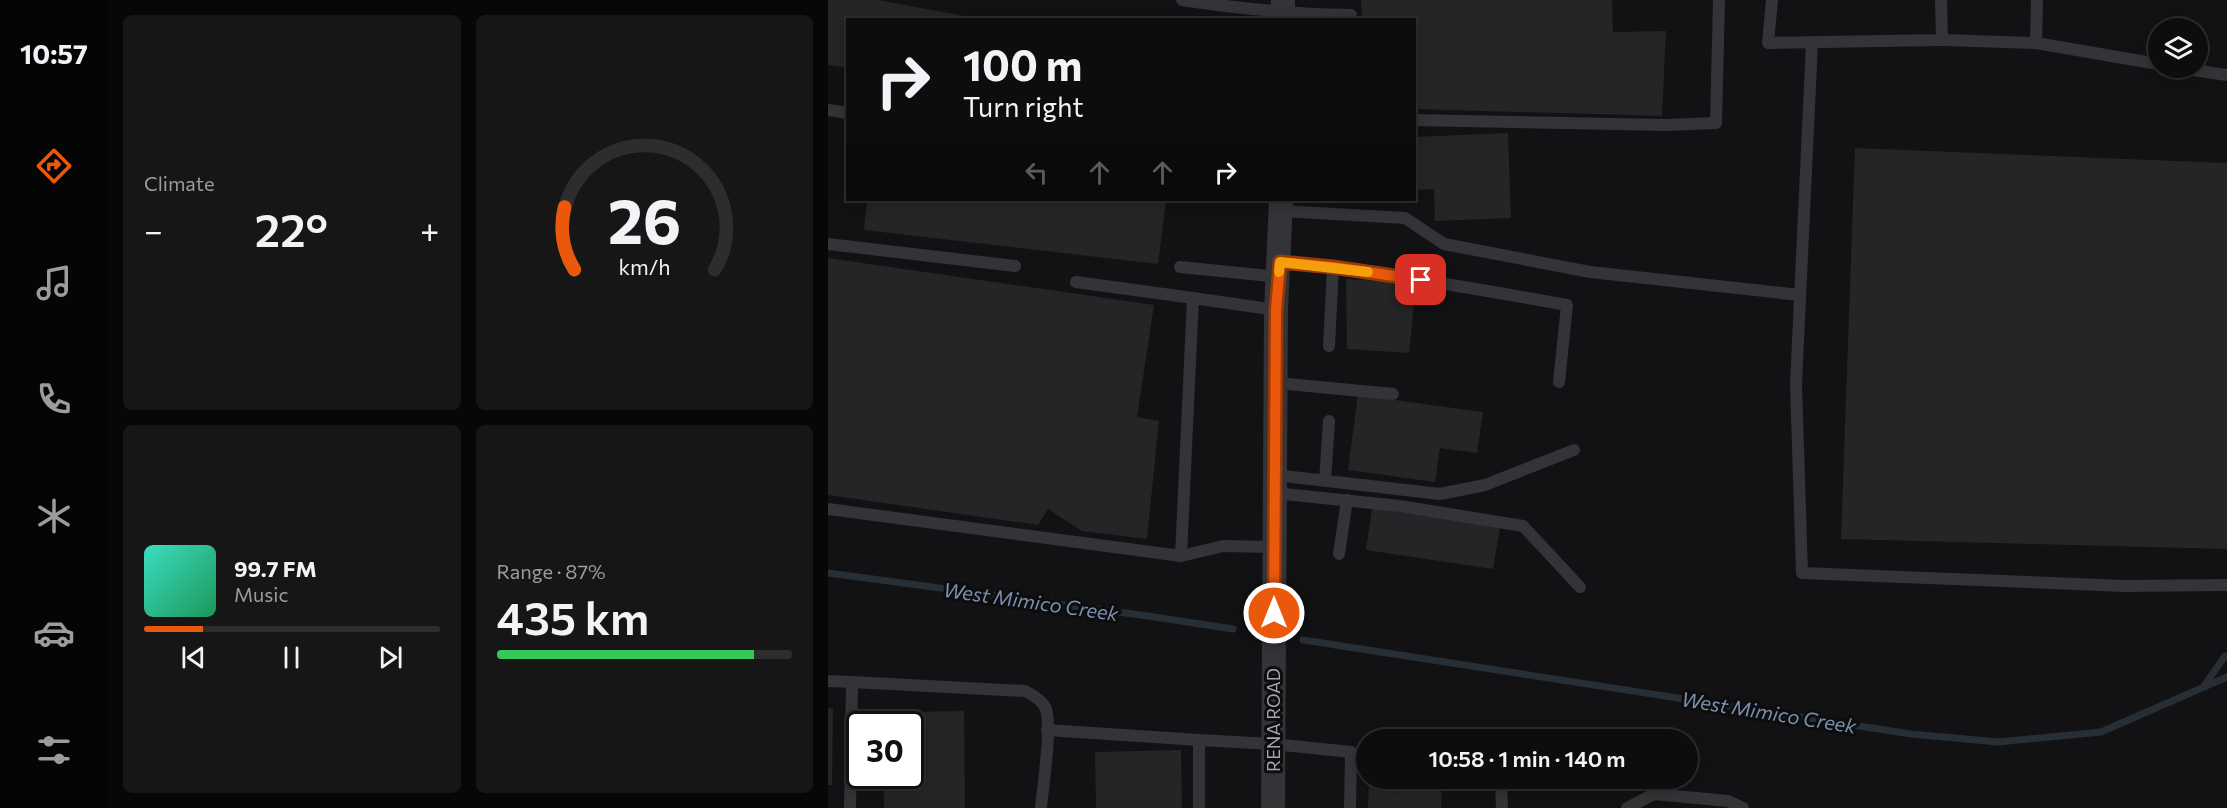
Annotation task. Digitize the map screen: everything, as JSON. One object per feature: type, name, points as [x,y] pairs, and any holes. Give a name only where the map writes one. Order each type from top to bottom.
[{"type":"street","name":"RENA ROAD","points":[[1273,808],[1276,310],[1280,206]]},
{"type":"lane","points":[[1182,0],[1283,11],[1352,15]]},
{"type":"lane","points":[[1416,120],[1666,125],[1716,123],[1719,0]]},
{"type":"lane","points":[[1772,0],[1768,43],[1942,40],[2036,44],[2148,62]]},
{"type":"lane","points":[[1941,0],[1942,40]]},
{"type":"lane","points":[[2036,44],[2037,0]]},
{"type":"lane","points":[[1812,43],[1796,384],[1802,573],[2124,586],[2227,585]]},
{"type":"lane","points":[[2208,72],[2227,75]]},
{"type":"lane","points":[[828,110],[846,112]]},
{"type":"lane","points":[[1280,206],[1405,218],[1444,244],[1590,272],[1800,295]]},
{"type":"lane","points":[[828,244],[1015,266]]},
{"type":"lane","points":[[1180,267],[1279,270],[1333,267],[1567,305],[1559,382]]},
{"type":"lane","points":[[1329,346],[1333,267]]},
{"type":"lane","points":[[1076,282],[1276,310]]},
{"type":"lane","points":[[1181,556],[1193,298]]},
{"type":"lane","points":[[1277,383],[1393,394]]},
{"type":"lane","points":[[1325,481],[1329,421]]},
{"type":"lane","points":[[1275,484],[1325,481],[1440,494],[1485,485],[1574,450]]},
{"type":"lane","points":[[1275,484],[1347,501],[1400,506],[1523,526],[1580,587]]},
{"type":"lane","points":[[1339,554],[1347,501]]},
{"type":"lane","points":[[828,509],[1181,556],[1223,546],[1274,547]]},
{"type":"lane","points":[[828,681],[1025,691],[1037,698],[1046,708],[1047,730],[1041,808]]},
{"type":"lane","points":[[850,808],[852,682]]},
{"type":"lane","points":[[1047,730],[1274,744],[1351,752],[1350,808]]},
{"type":"lane","points":[[1199,740],[1199,808]]},
{"type":"lane","points":[[1501,789],[1502,808]]},
{"type":"lane","points":[[1628,808],[1654,794],[1728,801],[1743,808]]},
{"type":"building","points":[[828,0],[878,0],[975,18],[846,18],[846,68],[828,65]]},
{"type":"building","points":[[1361,0],[1612,0],[1613,32],[1666,31],[1662,116],[1416,109],[1416,18],[1362,18]]},
{"type":"building","points":[[1508,133],[1511,218],[1435,221],[1434,189],[1416,190],[1416,137]]},
{"type":"building","points":[[1855,148],[2227,163],[2227,549],[1841,539]]},
{"type":"building","points":[[867,201],[1166,201],[1158,264],[864,230]]},
{"type":"building","points":[[828,258],[1154,305],[1137,417],[1159,421],[1147,539],[1082,531],[1048,509],[1038,525],[828,495]]},
{"type":"building","points":[[1346,279],[1416,283],[1409,353],[1347,349]]},
{"type":"building","points":[[1358,395],[1483,412],[1477,453],[1440,448],[1435,482],[1348,470]]},
{"type":"building","points":[[1372,508],[1500,527],[1493,569],[1366,550]]},
{"type":"building","points":[[828,708],[833,709],[832,785],[828,785]]},
{"type":"building","points":[[964,711],[965,808],[884,808],[884,789],[924,789],[924,712]]},
{"type":"building","points":[[1181,750],[1182,808],[1096,808],[1095,752]]},
{"type":"building","points":[[1369,789],[1442,789],[1441,808],[1368,808]]},
{"type":"waterway","name":"West Mimico Creek","points":[[828,573],[1233,629]]},
{"type":"waterway","name":"West Mimico Creek","points":[[1303,640],[1911,734],[1998,742],[2101,732],[2227,677]]},
{"type":"waterway","points":[[2204,686],[2225,656]]},
{"type":"slow traffic","points":[[1279,272],[1280,262],[1368,272]]},
{"type":"route","points":[[1274,613],[1276,310],[1280,262],[1421,280]]}]
